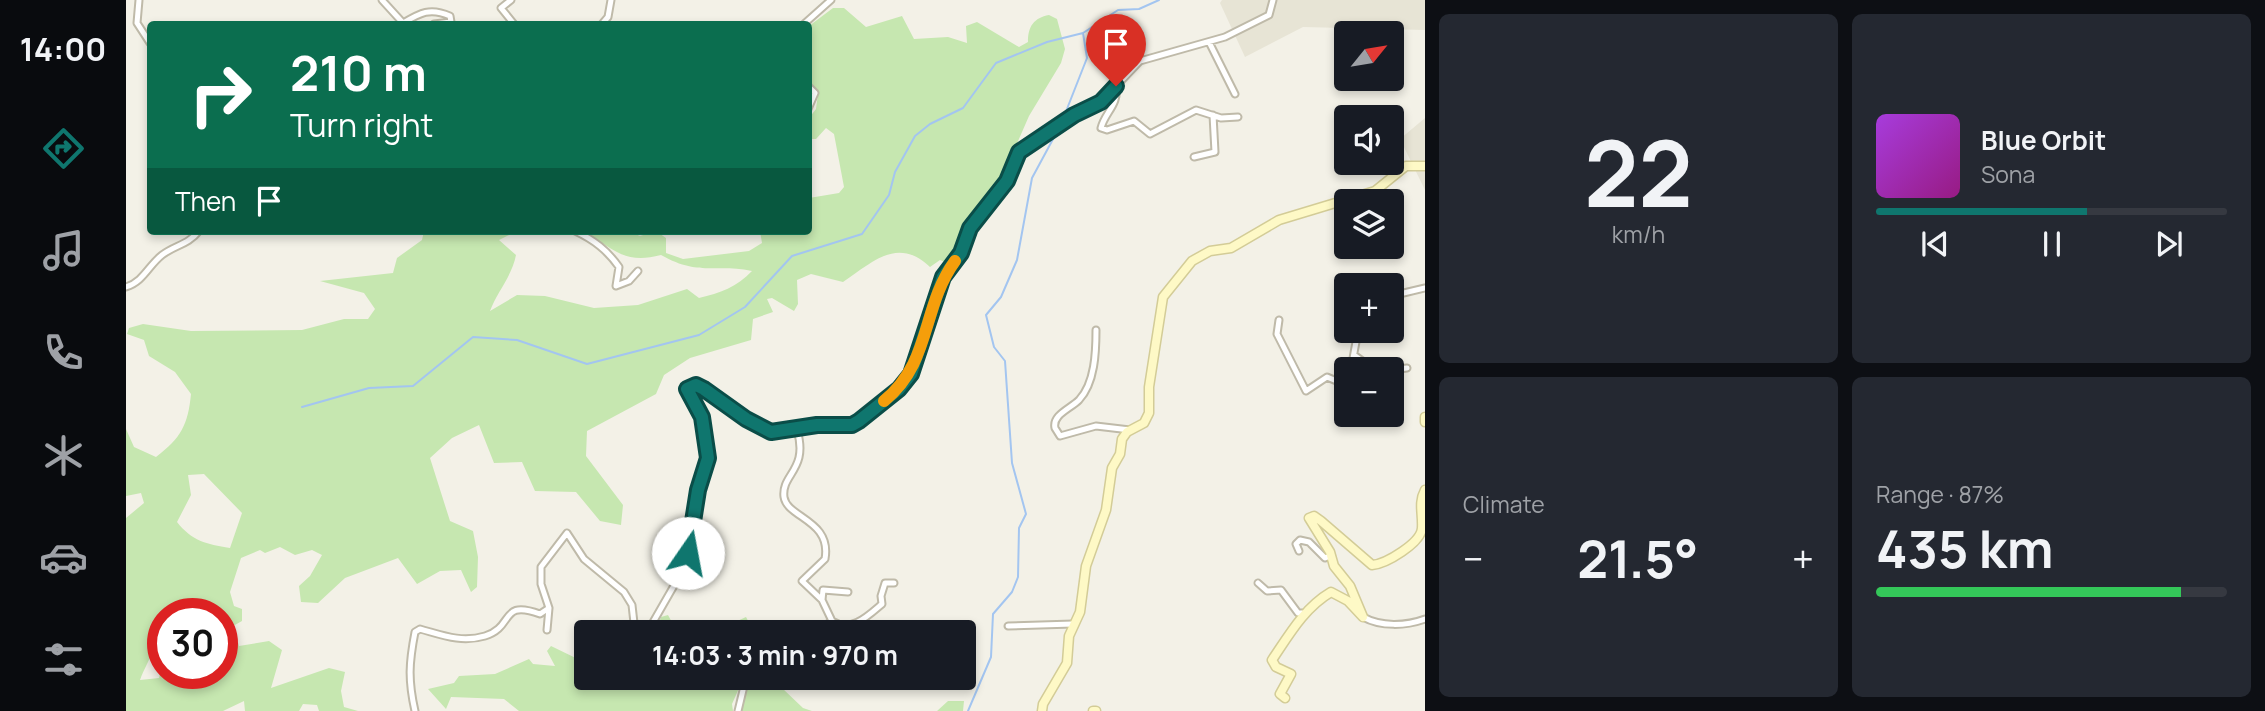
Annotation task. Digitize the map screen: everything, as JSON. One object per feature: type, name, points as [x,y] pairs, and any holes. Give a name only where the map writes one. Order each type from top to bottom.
[{"type":"street","points":[[139,0],[137,23],[147,38]]},
{"type":"street","points":[[382,0],[401,21]]},
{"type":"street","points":[[511,0],[501,8],[512,21]]},
{"type":"street","points":[[605,21],[608,17],[611,0]]},
{"type":"street","points":[[807,21],[831,0]]},
{"type":"street","points":[[654,620],[687,563],[698,490],[707,468],[707,442],[702,417],[687,389],[696,385],[704,389],[746,419],[771,432],[817,425],[852,425],[899,389],[911,374],[943,277],[961,253],[970,228],[1007,181],[1019,152],[1074,115],[1101,102],[1140,61],[1209,42],[1269,15],[1273,0]]},
{"type":"street","points":[[407,21],[426,10],[439,11],[450,16],[450,21]]},
{"type":"street","points":[[1209,42],[1235,94]]},
{"type":"street","points":[[1116,86],[1118,98],[1102,123],[1101,128],[1107,130],[1134,121],[1150,134],[1196,110],[1213,115],[1238,117]]},
{"type":"street","points":[[1194,157],[1214,152],[1213,115]]},
{"type":"street","points":[[1042,711],[1043,704],[1067,663],[1073,624],[1080,612],[1086,566],[1106,510],[1112,468],[1120,454],[1122,439],[1130,430],[1144,423],[1149,412],[1149,387],[1163,297],[1192,261],[1210,251],[1231,248],[1267,225],[1374,191],[1406,166],[1425,166]]},
{"type":"street","points":[[126,287],[140,282],[165,252],[183,246],[195,235]]},
{"type":"street","points":[[582,235],[602,246],[619,267],[616,286],[629,281],[638,271]]},
{"type":"street","points":[[1404,293],[1425,288]]},
{"type":"street","points":[[1279,320],[1278,334],[1306,391],[1327,377],[1334,380]]},
{"type":"street","points":[[1096,330],[1093,370],[1087,390],[1057,418],[1055,428],[1060,436],[1096,426],[1130,430]]},
{"type":"street","points":[[1356,343],[1354,355],[1357,357]]},
{"type":"street","points":[[1425,417],[1425,422]]},
{"type":"street","points":[[797,430],[801,453],[799,464],[790,477],[783,496],[786,503],[808,519],[821,537],[825,559],[802,582],[822,600],[832,620]]},
{"type":"street","points":[[1363,617],[1349,586],[1309,518],[1314,516],[1321,521],[1372,565],[1386,564],[1418,537],[1422,530],[1420,498],[1425,490]]},
{"type":"street","points":[[547,630],[550,608],[541,584],[541,567],[567,533],[571,535],[584,559],[624,592],[632,605],[634,620]]},
{"type":"street","points":[[1298,551],[1296,544],[1300,540],[1309,542],[1325,558],[1330,556]]},
{"type":"street","points":[[860,620],[882,604],[881,596],[885,583],[894,583]]},
{"type":"street","points":[[1258,583],[1267,591],[1281,590],[1298,613],[1302,613]]},
{"type":"street","points":[[822,600],[823,590],[826,589],[848,592]]},
{"type":"street","points":[[1285,698],[1280,694],[1291,674],[1276,667],[1272,660],[1283,647],[1302,613],[1331,592],[1348,601],[1363,617],[1374,623],[1403,624],[1425,619]]},
{"type":"street","points":[[415,711],[409,691],[409,662],[415,632],[420,629],[445,638],[481,637],[500,627],[517,609],[523,607],[540,614],[550,608]]},
{"type":"street","points":[[1008,626],[1073,624]]},
{"type":"street","points":[[738,711],[743,690]]},
{"type":"shaded area","points":[[1222,0],[1425,0],[1425,30],[1404,29],[1404,21],[1334,21],[1334,28],[1303,27],[1245,57],[1220,3]]},
{"type":"shaded area","points":[[1425,118],[1425,190],[1404,147],[1404,136]]},
{"type":"green space","points":[[833,8],[844,8],[866,27],[902,16],[914,39],[948,37],[967,43],[966,26],[977,22],[1019,47],[1028,42],[1029,31],[1039,18],[1049,15],[1057,19],[1065,49],[1061,63],[1029,116],[1004,173],[964,230],[957,252],[947,263],[940,260],[930,267],[907,253],[896,253],[875,260],[843,282],[811,274],[797,280],[798,304],[794,311],[772,298],[767,299],[773,312],[753,319],[751,340],[690,358],[664,375],[656,394],[587,431],[586,456],[623,505],[621,525],[600,521],[576,492],[535,491],[522,462],[494,463],[479,425],[452,438],[430,458],[450,521],[473,531],[478,557],[477,587],[471,592],[461,570],[440,571],[417,584],[398,558],[345,578],[318,603],[301,602],[299,586],[310,576],[322,555],[312,550],[295,555],[280,547],[265,553],[260,550],[241,558],[230,592],[232,598],[147,598],[147,664],[140,680],[147,679],[147,689],[238,689],[238,643],[239,646],[269,641],[282,650],[271,688],[329,668],[345,672],[341,691],[344,707],[358,711],[319,711],[317,705],[303,704],[299,711],[245,711],[244,701],[223,711],[126,711],[126,518],[144,503],[141,493],[126,496],[126,429],[134,447],[156,457],[172,444],[182,430],[191,394],[175,372],[149,356],[144,340],[127,334],[129,328],[143,324],[191,331],[302,330],[344,319],[368,319],[375,309],[364,293],[320,281],[393,273],[397,258],[422,240],[423,235],[509,235],[499,240],[516,255],[490,311],[517,295],[545,296],[594,308],[638,305],[687,289],[699,298],[714,294],[728,289],[752,271],[697,268],[661,255],[637,258],[619,253],[588,235],[662,235],[666,238],[666,253],[683,259],[749,251],[762,243],[761,235],[812,235],[812,198],[839,193],[844,187],[834,134],[826,128],[816,139],[812,139],[812,114],[816,109],[818,94],[812,85],[812,24]],"holes":[[[204,474],[242,513],[230,548],[200,541],[188,534],[177,522],[191,495],[188,475]]]},
{"type":"green space","points":[[238,608],[242,609],[242,621],[238,623]]},
{"type":"green space","points":[[668,615],[671,620],[660,620]]},
{"type":"green space","points":[[551,646],[574,657],[574,690],[738,690],[732,704],[733,711],[519,711],[504,699],[451,697],[446,709],[428,689],[454,683],[459,676],[495,674],[529,659],[533,664],[555,666],[547,651]]},
{"type":"green space","points":[[747,690],[784,690],[803,708],[812,711],[742,711]]},
{"type":"green space","points":[[948,701],[964,701],[963,711],[937,711]]},
{"type":"waterway","points":[[1063,119],[1087,58],[1083,33],[1118,10],[1139,9],[1159,0]]},
{"type":"waterway","points":[[302,407],[369,388],[413,386],[473,337],[517,340],[587,364],[699,335],[745,307],[792,256],[862,234],[889,195],[895,172],[915,136],[930,124],[963,108],[996,63],[1047,42],[1083,33]]},
{"type":"waterway","points":[[968,711],[991,657],[993,614],[1012,592],[1018,577],[1019,528],[1026,514],[1012,463],[1005,361],[994,347],[986,315],[1001,297],[1017,260],[1032,178],[1059,128]]},
{"type":"slow traffic","points":[[884,401],[899,389],[911,374],[927,330],[934,300],[943,277],[955,261]]},
{"type":"route","points":[[688,553],[697,510],[698,490],[708,458],[702,417],[688,396],[687,389],[691,385],[704,389],[746,419],[771,432],[817,425],[852,425],[859,421],[899,389],[911,374],[943,277],[961,253],[970,228],[996,191],[1007,181],[1019,152],[1074,115],[1101,102],[1116,86]]}]
